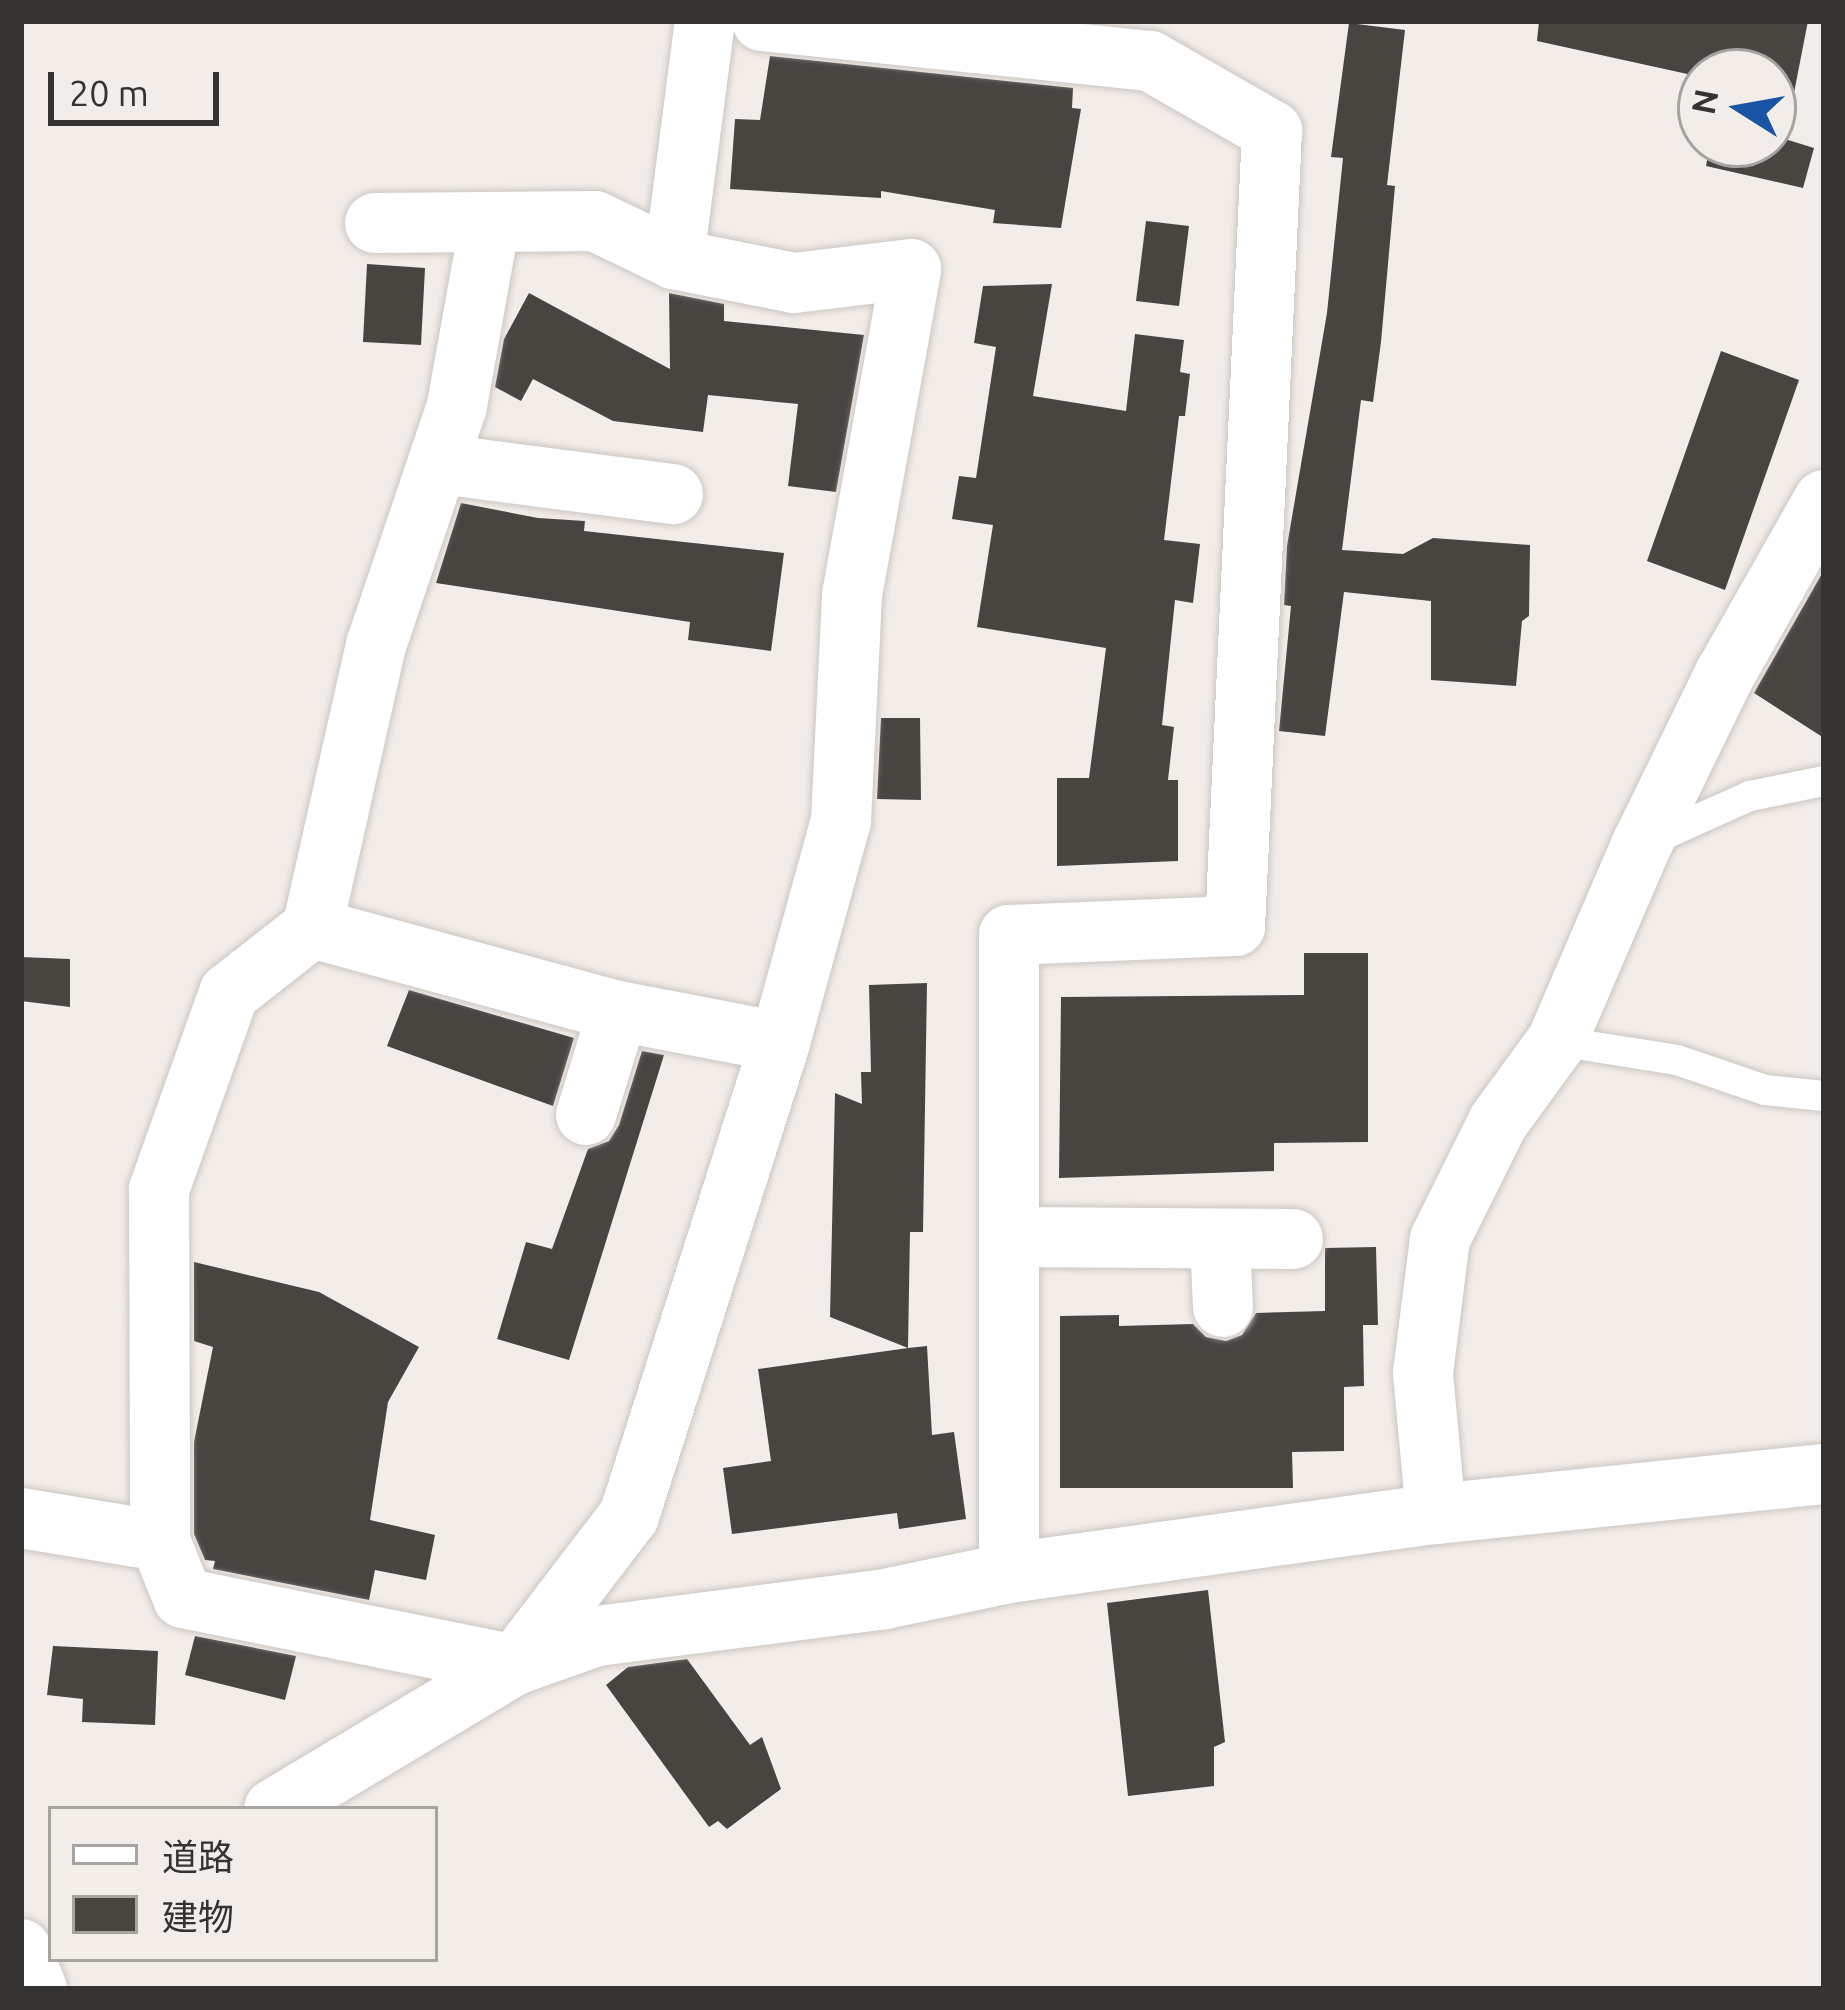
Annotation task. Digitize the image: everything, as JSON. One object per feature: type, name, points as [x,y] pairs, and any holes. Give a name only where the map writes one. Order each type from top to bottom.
[{"type":"street","points":[[674,259],[705,21]]},
{"type":"street","points":[[762,21],[1150,61],[1272,131],[1235,926],[1009,935],[1009,1573]]},
{"type":"street","points":[[375,223],[595,221],[674,259],[794,283],[911,269],[852,595],[841,821],[780,1042],[629,1516],[515,1665]]},
{"type":"street","points":[[490,222],[441,464],[376,645],[312,928],[229,993],[159,1190],[160,1541],[183,1598],[515,1665]]},
{"type":"street","points":[[441,464],[673,494]]},
{"type":"street","points":[[1436,1514],[1424,1373],[1440,1239],[1498,1122],[1557,1041],[1642,844],[1725,674],[1824,500]]},
{"type":"street","points":[[312,928],[618,1011],[780,1042]]},
{"type":"street","points":[[586,1115],[618,1011]]},
{"type":"street","points":[[1012,1237],[1294,1239]]},
{"type":"street","points":[[1220,1241],[1223,1307]]},
{"type":"street","points":[[279,1806],[515,1665],[597,1636],[884,1599],[1009,1573],[1436,1514],[1824,1474]]},
{"type":"street","points":[[21,1518],[160,1541]]},
{"type":"street","points":[[37,1989],[21,1948],[48,1934]]},
{"type":"lane","points":[[1642,844],[1750,796],[1824,781]]},
{"type":"lane","points":[[1557,1041],[1677,1060],[1765,1090],[1824,1096]]},
{"type":"building","points":[[1539,21],[1808,21],[1797,77],[1797,48],[1677,48],[1677,72],[1537,41]]},
{"type":"building","points":[[1349,23],[1405,30],[1387,185],[1395,186],[1381,342],[1373,402],[1361,400],[1342,550],[1403,554],[1433,538],[1530,545],[1529,616],[1522,621],[1516,686],[1431,680],[1431,601],[1344,592],[1325,736],[1279,731],[1291,606],[1284,605],[1287,546],[1327,313],[1343,158],[1331,157]]},
{"type":"building","points":[[770,56],[1073,88],[1072,108],[1081,109],[1061,228],[993,223],[995,210],[881,191],[881,198],[730,189],[735,119],[760,120]]},
{"type":"building","points":[[1797,143],[1814,148],[1803,188],[1715,168],[1797,168]]},
{"type":"building","points":[[1146,221],[1189,226],[1179,306],[1136,301]]},
{"type":"building","points":[[367,264],[425,268],[421,345],[363,342]]},
{"type":"building","points":[[1052,284],[1033,396],[1126,411],[1135,334],[1184,340],[1180,372],[1190,374],[1185,416],[1179,416],[1164,540],[1200,544],[1193,603],[1175,600],[1162,725],[1174,727],[1168,780],[1178,780],[1178,861],[1057,866],[1057,778],[1089,778],[1106,648],[977,627],[993,525],[952,519],[959,476],[976,478],[996,347],[974,343],[983,286]]},
{"type":"building","points":[[529,293],[670,369],[669,293],[724,304],[724,321],[864,335],[836,492],[788,486],[798,404],[708,395],[703,432],[613,421],[533,379],[521,401],[495,387],[504,339]]},
{"type":"building","points":[[1721,351],[1799,380],[1725,590],[1647,561]]},
{"type":"building","points":[[461,503],[538,518],[585,521],[584,531],[784,553],[771,651],[688,640],[690,622],[436,583]]},
{"type":"building","points":[[1824,570],[1824,738],[1754,693]]},
{"type":"building","points":[[881,718],[920,718],[921,800],[877,799]]},
{"type":"building","points":[[1304,953],[1368,953],[1368,1142],[1274,1143],[1274,1171],[1059,1178],[1061,997],[1304,995]]},
{"type":"building","points":[[21,957],[70,959],[70,1007],[21,1001]]},
{"type":"building","points":[[927,983],[923,1232],[910,1232],[908,1348],[830,1317],[835,1093],[862,1104],[861,1072],[871,1072],[869,985]]},
{"type":"building","points":[[409,990],[574,1038],[553,1106],[387,1046]]},
{"type":"building","points":[[642,1051],[664,1055],[569,1360],[497,1339],[526,1242],[552,1249],[588,1149],[609,1141],[619,1125]]},
{"type":"building","points":[[1376,1247],[1378,1325],[1363,1325],[1364,1386],[1344,1387],[1344,1451],[1292,1452],[1293,1488],[1060,1488],[1060,1316],[1119,1315],[1119,1326],[1193,1324],[1206,1337],[1226,1341],[1242,1335],[1256,1313],[1325,1311],[1325,1248]]},
{"type":"building","points":[[194,1262],[319,1292],[419,1347],[388,1402],[370,1520],[435,1535],[426,1580],[375,1570],[369,1600],[213,1569],[215,1561],[205,1560],[194,1534],[194,1442],[213,1347],[194,1341]]},
{"type":"building","points":[[927,1346],[932,1435],[954,1432],[966,1519],[899,1529],[897,1513],[732,1534],[723,1468],[771,1461],[758,1369]]},
{"type":"building","points":[[1208,1590],[1225,1742],[1214,1747],[1214,1786],[1128,1796],[1107,1603]]},
{"type":"building","points":[[195,1636],[296,1656],[285,1700],[185,1675]]},
{"type":"building","points":[[53,1646],[158,1651],[155,1725],[82,1722],[83,1699],[47,1695]]},
{"type":"building","points":[[687,1659],[750,1745],[762,1737],[781,1789],[727,1829],[718,1821],[709,1827],[606,1685],[628,1667]]}]
